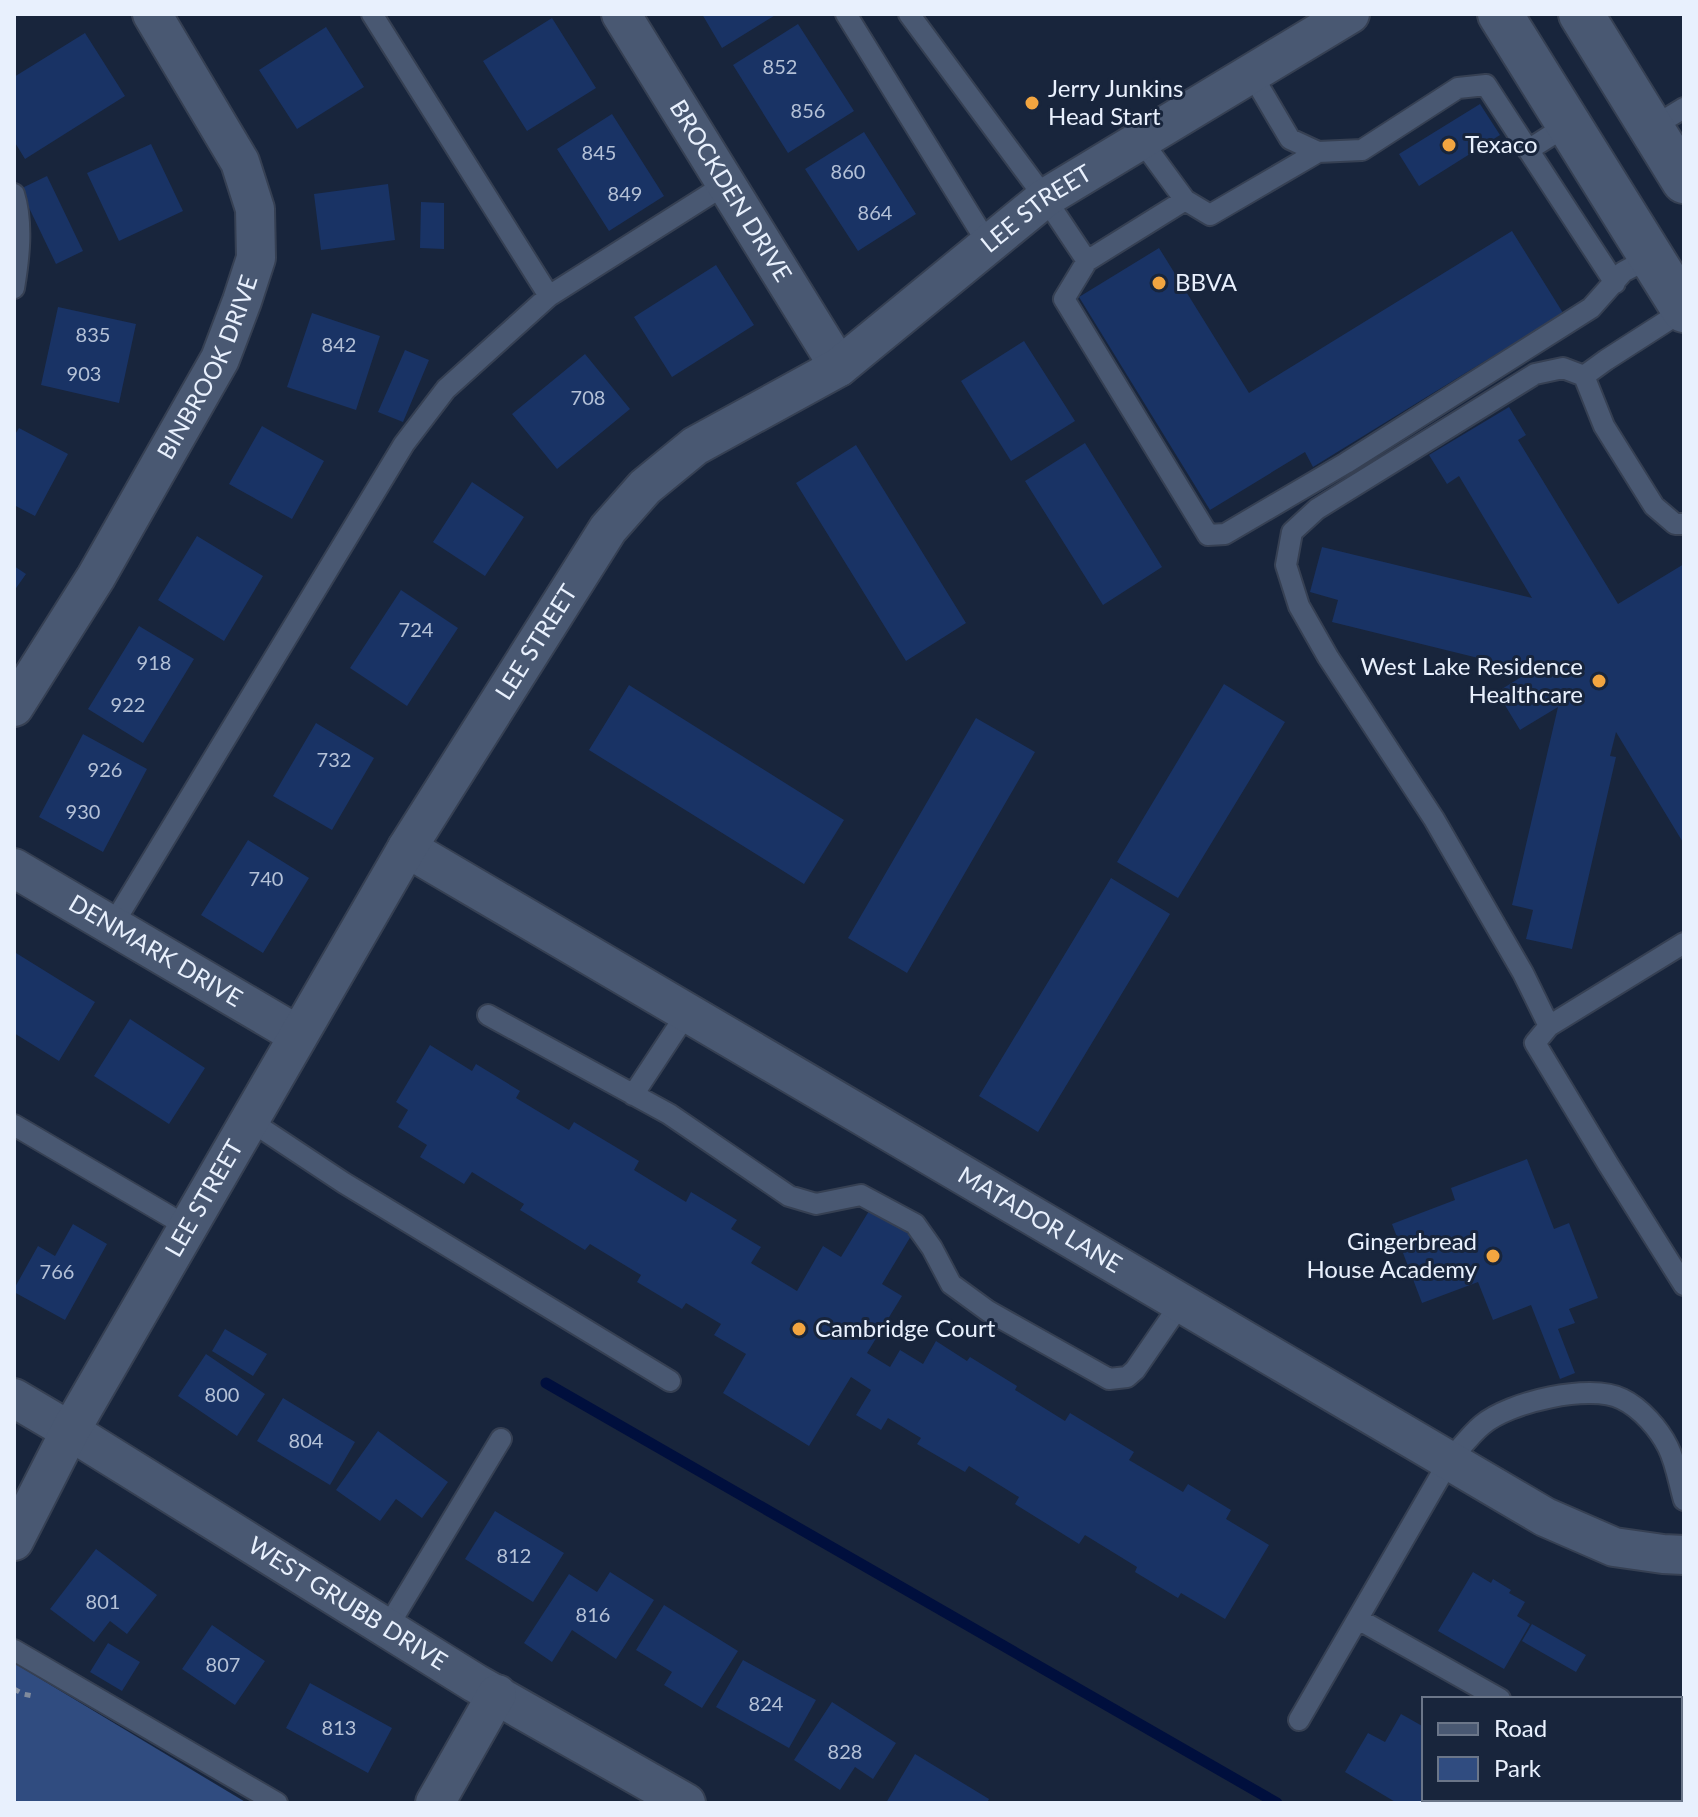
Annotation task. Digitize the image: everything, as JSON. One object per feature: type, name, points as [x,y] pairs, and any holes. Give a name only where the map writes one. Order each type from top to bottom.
[{"type":"main road","points":[[1500,14],[1684,310]]},
{"type":"main road","points":[[1581,14],[1668,118],[1684,181]]},
{"type":"street","name":"BINBROOK DRIVE","points":[[14,707],[96,577],[220,359],[256,258],[255,209],[240,162],[152,14]]},
{"type":"street","name":"BROCKDEN DRIVE","points":[[621,14],[839,367]]},
{"type":"street","name":"LEE STREET","points":[[14,1541],[70,1431],[407,848],[608,529],[645,487],[695,446],[839,367],[1045,198],[1350,14]]},
{"type":"street","name":"MATADOR LANE","points":[[407,848],[1545,1517],[1614,1547],[1684,1555]]},
{"type":"street","name":"DENMARK DRIVE","points":[[14,868],[298,1035]]},
{"type":"street","name":"WEST GRUBB DRIVE","points":[[14,1398],[475,1683],[686,1803]]},
{"type":"street","points":[[435,1803],[497,1694]]},
{"type":"lane","points":[[372,14],[549,296]]},
{"type":"lane","points":[[846,14],[988,244]]},
{"type":"lane","points":[[909,14],[1045,198],[1087,261]]},
{"type":"lane","points":[[1251,73],[1290,139],[1318,152],[1362,150],[1458,88],[1486,85],[1615,283]]},
{"type":"lane","points":[[1528,150],[1569,124]]},
{"type":"lane","points":[[1141,140],[1185,200],[1210,215],[1318,152]]},
{"type":"lane","points":[[112,926],[404,444],[446,389],[549,296],[726,184]]},
{"type":"lane","points":[[14,194],[18,209],[18,265],[14,288]]},
{"type":"lane","points":[[1185,200],[1087,261],[1064,299],[1208,535],[1225,534],[1346,463],[1591,308],[1623,272],[1651,257]]},
{"type":"lane","points":[[1584,376],[1684,310]]},
{"type":"lane","points":[[1549,1026],[1523,973],[1434,819],[1320,644],[1299,606],[1286,565],[1292,532],[1317,509],[1535,374],[1563,368],[1584,376],[1604,426],[1654,506],[1675,524],[1684,524]]},
{"type":"lane","points":[[1684,943],[1549,1026],[1535,1043],[1684,1285]]},
{"type":"lane","points":[[633,1095],[687,1013]]},
{"type":"lane","points":[[488,1015],[669,1114],[789,1196],[816,1204],[861,1195],[915,1224],[951,1284],[988,1311],[1109,1379],[1127,1377],[1135,1370],[1181,1303]]},
{"type":"lane","points":[[249,1120],[344,1183],[670,1381]]},
{"type":"lane","points":[[14,1125],[188,1227]]},
{"type":"lane","points":[[1299,1720],[1449,1461],[1482,1424],[1525,1403],[1546,1398],[1585,1393],[1620,1398],[1644,1415],[1669,1448],[1684,1500]]},
{"type":"lane","points":[[387,1628],[501,1439]]},
{"type":"lane","points":[[1358,1619],[1496,1697]]},
{"type":"lane","points":[[14,1650],[277,1803]]},
{"type":"green space","points":[[14,1663],[247,1803],[14,1803]]},
{"type":"building","points":[[702,14],[777,14],[722,48]]},
{"type":"building","points":[[552,18],[596,88],[527,131],[483,61]]},
{"type":"building","points":[[798,24],[854,111],[788,153],[733,65]]},
{"type":"building","points":[[326,27],[364,87],[297,129],[259,70]]},
{"type":"building","points":[[85,33],[125,96],[25,159],[14,141],[14,77]]},
{"type":"building","name":"Texaco","points":[[1480,104],[1500,135],[1419,186],[1399,154]]},
{"type":"building","points":[[612,114],[664,196],[609,231],[557,149]]},
{"type":"building","points":[[864,132],[916,214],[858,251],[805,169]]},
{"type":"building","points":[[151,144],[183,211],[119,241],[87,173]]},
{"type":"building","points":[[47,176],[83,251],[56,264],[20,189]]},
{"type":"building","points":[[388,184],[395,240],[321,250],[314,194]]},
{"type":"building","points":[[421,202],[444,203],[444,249],[420,248]]},
{"type":"building","points":[[1512,231],[1563,313],[1313,467],[1305,452],[1210,510],[1079,297],[1159,248],[1249,393]]},
{"type":"building","points":[[716,265],[754,325],[672,377],[634,317]]},
{"type":"building","points":[[58,307],[136,324],[119,403],[41,385]]},
{"type":"building","points":[[312,313],[380,336],[356,410],[287,387]]},
{"type":"building","points":[[1024,341],[1075,421],[1011,461],[961,381]]},
{"type":"building","points":[[405,350],[429,360],[403,422],[378,412]]},
{"type":"building","points":[[585,354],[630,409],[557,469],[512,414]]},
{"type":"building","name":"West Lake Residence Healthcare","points":[[1509,407],[1526,435],[1518,440],[1618,604],[1684,564],[1684,844],[1616,732],[1610,756],[1616,757],[1572,949],[1526,939],[1533,910],[1512,905],[1558,707],[1520,730],[1497,692],[1531,671],[1332,622],[1338,600],[1310,592],[1322,547],[1532,598],[1459,476],[1447,484],[1429,455]]},
{"type":"building","points":[[262,426],[324,461],[292,519],[229,484]]},
{"type":"building","points":[[19,428],[68,454],[35,516],[14,505],[14,436]]},
{"type":"building","points":[[1085,443],[1162,567],[1103,605],[1025,481]]},
{"type":"building","points":[[856,445],[966,623],[906,661],[796,483]]},
{"type":"building","points":[[472,482],[524,517],[485,576],[433,542]]},
{"type":"building","points":[[197,536],[263,576],[224,641],[158,600]]},
{"type":"building","points":[[14,566],[26,574],[14,591]]},
{"type":"building","points":[[401,590],[458,628],[407,706],[350,668]]},
{"type":"building","points":[[139,626],[194,659],[143,743],[88,709]]},
{"type":"building","points":[[1224,684],[1285,722],[1178,898],[1117,862]]},
{"type":"building","points":[[629,685],[844,820],[804,884],[589,750]]},
{"type":"building","points":[[976,718],[1035,752],[907,973],[848,938]]},
{"type":"building","points":[[316,723],[374,758],[332,830],[273,796]]},
{"type":"building","points":[[83,734],[147,769],[103,852],[39,817]]},
{"type":"building","points":[[248,840],[309,878],[263,953],[201,915]]},
{"type":"building","points":[[1111,878],[1170,914],[1038,1132],[979,1096]]},
{"type":"building","points":[[16,953],[95,1002],[59,1061],[14,1033]]},
{"type":"building","points":[[130,1019],[205,1068],[169,1124],[94,1076]]},
{"type":"building","name":"Cambridge Court","points":[[430,1045],[472,1071],[476,1064],[520,1091],[516,1098],[569,1130],[574,1122],[639,1161],[634,1170],[686,1202],[691,1192],[737,1220],[731,1229],[761,1247],[751,1263],[797,1291],[823,1246],[841,1257],[872,1206],[914,1231],[882,1284],[902,1296],[867,1353],[890,1367],[900,1350],[923,1364],[936,1341],[967,1361],[970,1357],[1017,1386],[1015,1390],[1065,1421],[1070,1413],[1134,1452],[1129,1460],[1183,1492],[1188,1484],[1231,1510],[1226,1519],[1269,1545],[1225,1619],[1181,1593],[1178,1598],[1135,1572],[1137,1567],[1085,1535],[1079,1544],[1015,1504],[1019,1497],[969,1466],[965,1472],[917,1444],[921,1438],[888,1418],[881,1430],[856,1415],[871,1390],[851,1377],[809,1446],[723,1393],[746,1354],[714,1335],[721,1324],[686,1303],[682,1309],[637,1282],[641,1275],[590,1244],[585,1250],[520,1210],[524,1204],[472,1172],[464,1184],[420,1157],[427,1145],[398,1127],[408,1110],[396,1102]]},
{"type":"building","name":"Gingerbread House Academy","points":[[1527,1159],[1554,1229],[1569,1223],[1598,1298],[1569,1309],[1575,1323],[1558,1329],[1575,1373],[1560,1379],[1531,1305],[1493,1320],[1478,1282],[1422,1303],[1392,1224],[1455,1200],[1451,1188]]},
{"type":"building","points":[[73,1224],[107,1244],[65,1320],[14,1292],[14,1289],[38,1246],[55,1256]]},
{"type":"building","points":[[225,1329],[267,1354],[253,1376],[212,1351]]},
{"type":"building","points":[[206,1354],[265,1394],[237,1436],[178,1396]]},
{"type":"building","points":[[283,1398],[355,1442],[330,1485],[257,1441]]},
{"type":"building","points":[[378,1431],[448,1482],[422,1518],[396,1499],[380,1521],[336,1490]]},
{"type":"building","points":[[495,1511],[564,1553],[533,1602],[465,1559]]},
{"type":"building","points":[[96,1549],[157,1595],[127,1634],[110,1621],[94,1642],[50,1609]]},
{"type":"building","points":[[610,1572],[654,1600],[616,1659],[572,1630],[552,1662],[524,1643],[569,1574],[597,1592]]},
{"type":"building","points":[[1473,1572],[1491,1583],[1493,1579],[1525,1602],[1517,1616],[1530,1624],[1504,1669],[1438,1631]]},
{"type":"building","points":[[664,1605],[738,1651],[702,1708],[664,1685],[672,1672],[636,1650]]},
{"type":"building","points":[[1532,1624],[1586,1655],[1576,1672],[1522,1641]]},
{"type":"building","points":[[212,1625],[265,1661],[235,1705],[182,1669]]},
{"type":"building","points":[[108,1643],[140,1662],[122,1691],[90,1672]]},
{"type":"building","points":[[743,1660],[816,1700],[789,1748],[716,1707]]},
{"type":"building","points":[[310,1683],[392,1728],[368,1773],[286,1728]]},
{"type":"building","points":[[832,1702],[896,1743],[873,1779],[855,1767],[840,1790],[794,1760]]},
{"type":"building","points":[[1401,1714],[1422,1726],[1422,1801],[1552,1803],[1397,1803],[1345,1772],[1368,1733],[1385,1742]]},
{"type":"building","points":[[915,1754],[989,1799],[987,1803],[886,1803]]},
{"type":"waterway","points":[[546,1383],[1277,1803]]},
{"type":"place","name":"Jerry Junkins Head Start","points":[[1032,103]]},
{"type":"place","name":"Texaco","points":[[1449,145]]},
{"type":"place","name":"BBVA","points":[[1159,283]]},
{"type":"place","name":"West Lake Residence Healthcare","points":[[1599,681]]},
{"type":"place","name":"Gingerbread House Academy","points":[[1493,1256]]},
{"type":"place","name":"Cambridge Court","points":[[799,1329]]}]
